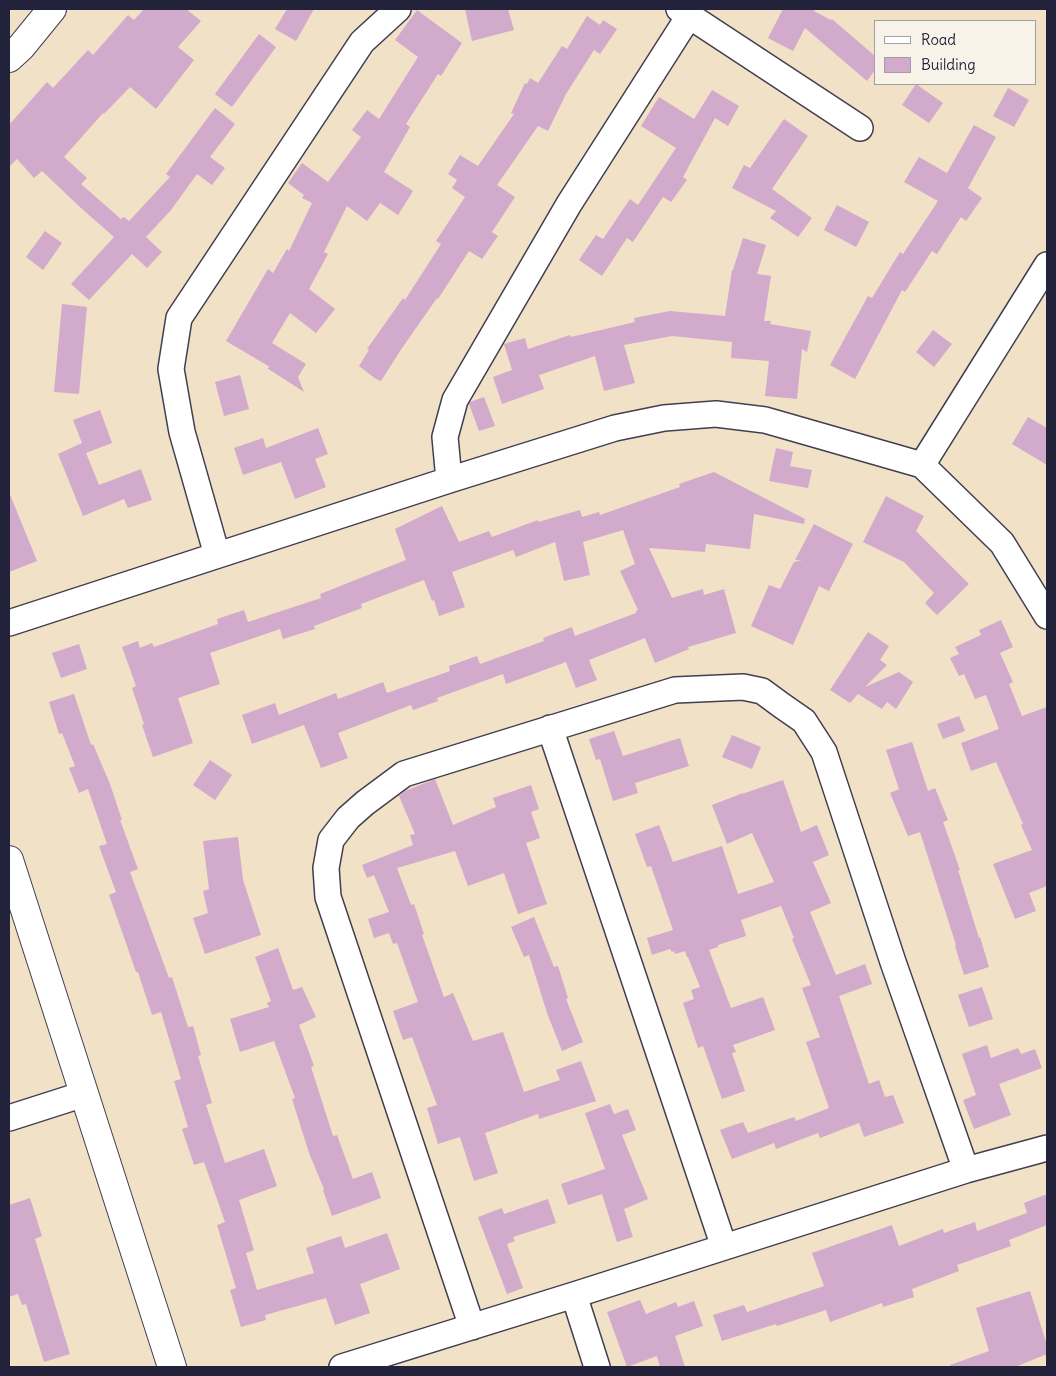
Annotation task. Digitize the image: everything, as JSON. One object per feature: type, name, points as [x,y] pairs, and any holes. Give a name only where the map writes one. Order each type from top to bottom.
[{"type":"street","points":[[9,58],[52,9]]},
{"type":"street","points":[[217,555],[182,432],[171,369],[180,318],[362,42],[398,9]]},
{"type":"street","points":[[449,480],[445,437],[455,400],[684,12],[860,128]]},
{"type":"street","points":[[922,465],[1047,265]]},
{"type":"street","points":[[9,623],[615,428],[664,418],[716,414],[765,420],[922,465],[1002,543],[1047,616]]},
{"type":"street","points":[[472,1327],[328,896],[326,868],[331,840],[348,818],[404,774],[675,690],[743,687],[762,692],[804,722],[824,752],[893,962],[966,1170]]},
{"type":"street","points":[[550,728],[724,1247]]},
{"type":"street","points":[[9,860],[172,1367]]},
{"type":"street","points":[[9,1118],[84,1094]]},
{"type":"street","points":[[342,1367],[966,1170],[1047,1148]]},
{"type":"street","points":[[574,1295],[597,1367]]},
{"type":"building","points":[[144,9],[186,9],[201,21],[178,47],[194,60],[156,109],[130,87],[103,113],[64,157],[87,178],[81,184],[121,219],[124,217],[129,221],[170,177],[166,174],[215,108],[235,124],[210,157],[225,168],[212,185],[197,174],[171,210],[146,237],[162,252],[147,268],[132,254],[89,300],[71,284],[114,237],[42,171],[34,178],[17,159],[9,167],[9,125],[47,82],[53,88],[88,50],[93,55],[128,15],[134,20]]},
{"type":"building","points":[[287,9],[314,9],[296,41],[275,29]]},
{"type":"building","points":[[465,9],[508,9],[514,30],[472,41]]},
{"type":"building","points":[[783,9],[815,9],[814,11],[832,19],[874,55],[874,71],[867,81],[805,28],[793,51],[768,38]]},
{"type":"building","points":[[417,10],[462,43],[441,76],[438,74],[406,124],[410,127],[384,172],[413,191],[398,215],[380,203],[367,221],[347,206],[324,252],[328,254],[309,289],[335,309],[316,333],[290,313],[272,343],[306,364],[298,377],[304,392],[267,368],[270,367],[226,341],[268,269],[273,273],[287,249],[289,251],[312,203],[302,198],[304,195],[288,183],[302,163],[328,182],[361,137],[352,130],[367,110],[379,119],[418,57],[395,40]]},
{"type":"building","points":[[587,16],[600,25],[603,20],[617,29],[600,54],[594,50],[566,94],[548,131],[538,126],[497,185],[515,197],[492,232],[498,236],[482,259],[469,251],[381,381],[376,379],[359,366],[369,350],[367,349],[403,298],[405,300],[441,244],[436,241],[465,197],[452,188],[457,180],[448,174],[460,155],[478,166],[514,114],[511,113],[525,83],[527,84],[530,78],[538,83],[562,46],[567,49]]},
{"type":"building","points":[[259,34],[276,47],[232,107],[215,94]]},
{"type":"building","points":[[915,85],[943,103],[929,123],[902,105]]},
{"type":"building","points":[[1008,88],[1029,100],[1014,127],[993,116]]},
{"type":"building","points":[[712,90],[739,106],[728,126],[715,118],[683,177],[687,180],[671,202],[663,197],[633,242],[627,238],[602,276],[579,260],[596,235],[603,239],[630,199],[638,205],[676,148],[641,126],[659,97],[694,119]]},
{"type":"building","points":[[784,119],[808,136],[772,189],[812,218],[798,237],[770,218],[776,211],[732,188],[744,165],[750,168]]},
{"type":"building","points":[[974,125],[996,137],[968,188],[982,198],[966,221],[961,217],[937,254],[932,251],[905,292],[902,290],[855,379],[830,365],[868,296],[872,298],[900,252],[903,254],[938,201],[904,182],[919,157],[947,173]]},
{"type":"building","points":[[837,205],[869,222],[856,247],[824,230]]},
{"type":"building","points":[[45,231],[62,243],[43,270],[26,257]]},
{"type":"building","points":[[743,238],[766,245],[757,274],[771,276],[764,321],[771,321],[770,324],[811,331],[807,352],[802,349],[797,399],[765,396],[769,361],[731,358],[732,342],[672,336],[624,345],[635,383],[604,391],[595,356],[539,375],[544,389],[502,404],[493,377],[512,370],[504,344],[525,338],[528,349],[570,335],[571,337],[635,322],[634,318],[670,311],[725,316],[732,270]]},
{"type":"building","points":[[62,304],[87,307],[79,394],[54,392]]},
{"type":"building","points":[[933,330],[952,344],[934,367],[916,352]]},
{"type":"building","points":[[240,375],[249,409],[224,416],[215,382]]},
{"type":"building","points":[[484,397],[495,426],[479,431],[469,404]]},
{"type":"building","points":[[100,410],[112,443],[86,453],[99,485],[141,469],[152,500],[128,508],[124,499],[83,516],[58,454],[82,443],[73,420]]},
{"type":"building","points":[[1028,417],[1047,428],[1047,465],[1012,444]]},
{"type":"building","points":[[318,428],[328,454],[315,459],[326,487],[295,499],[281,462],[243,475],[234,448],[263,438],[266,448]]},
{"type":"building","points":[[776,448],[793,452],[790,466],[812,470],[808,488],[769,481]]},
{"type":"building","points":[[714,472],[805,519],[804,524],[754,514],[750,549],[706,544],[705,552],[649,548],[672,598],[703,589],[704,595],[724,589],[736,633],[688,647],[689,649],[655,663],[645,638],[589,660],[597,680],[576,688],[566,662],[506,684],[503,674],[437,698],[438,701],[413,710],[411,705],[338,733],[348,758],[321,768],[304,725],[252,744],[242,715],[275,703],[279,715],[336,693],[338,699],[383,682],[387,693],[450,671],[449,666],[477,656],[480,664],[544,641],[543,638],[572,627],[575,636],[636,613],[638,610],[620,571],[635,564],[623,530],[583,542],[590,575],[564,581],[555,542],[516,557],[513,550],[452,572],[465,607],[439,616],[434,600],[432,601],[424,580],[361,604],[362,608],[314,626],[315,629],[283,639],[280,629],[210,653],[220,684],[178,698],[193,743],[153,757],[132,688],[136,686],[122,647],[138,641],[140,648],[152,643],[154,647],[218,624],[217,619],[244,610],[248,622],[321,598],[320,594],[406,560],[395,529],[442,506],[459,542],[489,531],[492,537],[538,520],[538,522],[580,510],[582,517],[599,512],[600,515],[680,487],[679,484]]},
{"type":"building","points":[[9,492],[37,561],[9,572]]},
{"type":"building","points":[[886,496],[924,516],[916,531],[969,584],[937,615],[925,603],[934,593],[904,562],[863,542]]},
{"type":"building","points":[[814,524],[853,544],[829,591],[819,586],[793,645],[751,626],[769,585],[780,589],[794,562],[802,560],[795,560]]},
{"type":"building","points":[[1001,620],[1013,647],[1000,653],[1013,682],[1009,684],[1022,716],[1047,707],[1047,886],[1029,893],[1036,911],[1015,919],[993,864],[1032,850],[1021,825],[1023,824],[996,762],[971,771],[961,743],[999,729],[986,695],[975,699],[964,674],[959,676],[950,658],[959,654],[955,647],[981,635],[979,630]]},
{"type":"building","points":[[868,632],[889,646],[880,660],[887,665],[865,687],[899,672],[913,682],[896,709],[887,702],[882,709],[858,694],[850,703],[830,690]]},
{"type":"building","points":[[79,644],[87,669],[61,678],[52,653]]},
{"type":"building","points":[[74,694],[91,745],[93,744],[110,784],[122,820],[120,820],[138,869],[130,872],[169,978],[172,977],[188,1027],[193,1026],[201,1055],[198,1056],[212,1103],[206,1105],[225,1163],[264,1149],[277,1186],[239,1200],[254,1250],[246,1253],[257,1290],[314,1273],[306,1248],[341,1236],[345,1248],[387,1233],[400,1269],[360,1284],[370,1313],[335,1325],[326,1298],[265,1315],[266,1320],[241,1327],[230,1290],[236,1288],[217,1225],[225,1222],[204,1162],[194,1165],[182,1129],[188,1127],[174,1081],[181,1079],[161,1012],[152,1015],[138,972],[136,972],[109,895],[116,892],[99,846],[107,844],[88,789],[79,793],[69,768],[75,766],[62,733],[59,734],[49,702]]},
{"type":"building","points":[[959,716],[965,731],[943,739],[937,724]]},
{"type":"building","points":[[614,731],[623,756],[680,738],[689,766],[635,783],[638,793],[613,801],[600,759],[596,760],[589,739]]},
{"type":"building","points":[[732,735],[761,747],[752,769],[722,757]]},
{"type":"building","points":[[912,742],[928,791],[935,788],[948,820],[943,822],[960,870],[958,870],[989,967],[964,975],[920,832],[908,836],[890,793],[899,789],[886,750]]},
{"type":"building","points":[[210,760],[232,775],[215,800],[193,785]]},
{"type":"building","points":[[435,779],[453,825],[496,807],[493,798],[531,785],[539,809],[531,812],[540,838],[526,843],[547,904],[518,914],[504,873],[468,886],[455,851],[397,868],[411,905],[414,904],[424,934],[422,935],[444,997],[453,993],[473,1041],[503,1032],[524,1092],[560,1080],[556,1070],[581,1061],[596,1101],[539,1119],[538,1114],[485,1133],[498,1173],[474,1181],[460,1137],[438,1144],[427,1108],[437,1105],[412,1037],[403,1040],[393,1011],[418,1002],[397,943],[393,944],[389,933],[374,938],[368,919],[389,912],[374,875],[367,878],[362,865],[413,845],[410,835],[415,834],[399,796],[405,791]]},
{"type":"building","points":[[783,780],[801,832],[817,825],[829,855],[813,862],[831,903],[810,912],[836,975],[865,964],[872,984],[839,996],[869,1084],[879,1080],[885,1097],[893,1095],[904,1123],[864,1137],[859,1123],[820,1138],[818,1133],[776,1149],[774,1143],[732,1159],[720,1130],[743,1122],[748,1133],[794,1117],[796,1121],[829,1108],[806,1042],[820,1037],[802,988],[811,985],[781,906],[741,920],[746,936],[709,950],[731,1008],[763,997],[775,1030],[733,1045],[736,1052],[732,1053],[745,1091],[722,1099],[703,1046],[698,1048],[683,1003],[694,999],[691,990],[700,987],[688,957],[685,951],[675,954],[670,949],[652,955],[647,938],[673,930],[651,866],[647,867],[635,834],[659,825],[673,862],[722,846],[738,894],[774,882],[752,833],[727,844],[712,805]]},
{"type":"building","points":[[238,837],[243,880],[261,935],[205,954],[193,918],[208,913],[203,891],[209,889],[203,841]]},
{"type":"building","points":[[534,917],[554,967],[558,966],[568,998],[566,999],[583,1042],[562,1051],[547,1013],[529,955],[524,957],[511,927]]},
{"type":"building","points":[[278,948],[293,990],[302,987],[316,1017],[299,1025],[314,1066],[311,1067],[333,1136],[337,1135],[353,1179],[372,1172],[381,1198],[332,1216],[324,1189],[309,1153],[292,1099],[295,1098],[274,1041],[240,1052],[230,1019],[269,1007],[267,1003],[271,1001],[255,957]]},
{"type":"building","points":[[982,987],[993,1019],[969,1027],[958,995]]},
{"type":"building","points":[[987,1045],[991,1058],[1018,1048],[1021,1054],[1035,1049],[1042,1068],[999,1084],[1011,1115],[974,1129],[963,1100],[976,1095],[962,1054]]},
{"type":"building","points":[[610,1104],[614,1114],[628,1109],[636,1130],[622,1135],[648,1199],[624,1209],[633,1237],[617,1242],[602,1194],[568,1205],[561,1184],[605,1169],[585,1113]]},
{"type":"building","points":[[1047,1194],[1047,1225],[1009,1240],[1011,1246],[957,1265],[959,1271],[912,1289],[914,1297],[883,1307],[882,1303],[830,1322],[826,1310],[722,1341],[713,1315],[744,1305],[747,1312],[824,1286],[812,1253],[892,1225],[899,1246],[943,1229],[944,1233],[975,1222],[977,1231],[1027,1213],[1024,1203]]},
{"type":"building","points":[[30,1198],[42,1236],[35,1239],[70,1354],[44,1362],[26,1304],[22,1305],[18,1294],[9,1297],[9,1205]]},
{"type":"building","points":[[548,1199],[556,1223],[513,1237],[515,1241],[507,1244],[523,1288],[507,1294],[478,1217],[502,1208],[504,1214]]},
{"type":"building","points":[[1030,1291],[1047,1345],[1047,1354],[1015,1367],[950,1367],[950,1365],[989,1351],[976,1308]]},
{"type":"building","points":[[640,1300],[646,1314],[676,1302],[678,1307],[694,1301],[703,1326],[675,1336],[685,1367],[660,1367],[657,1356],[627,1367],[607,1312]]}]
